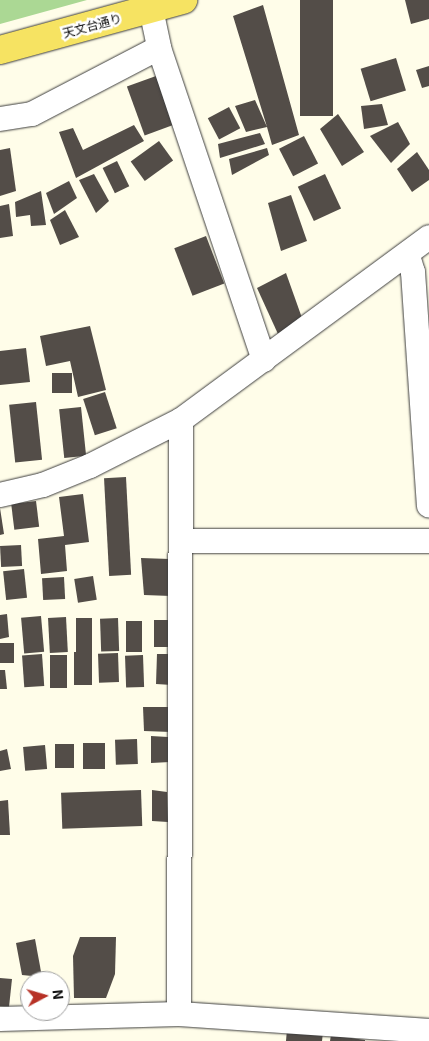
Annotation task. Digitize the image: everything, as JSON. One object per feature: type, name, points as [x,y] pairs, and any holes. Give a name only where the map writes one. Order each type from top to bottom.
[{"type":"main road","name":"天文台通り","points":[[0,50],[183,0]]},
{"type":"street","points":[[152,8],[159,48],[264,360]]},
{"type":"street","points":[[0,119],[32,114],[159,48]]},
{"type":"street","points":[[0,496],[44,485],[108,459],[181,420],[408,256],[429,237]]},
{"type":"street","points":[[408,256],[413,272],[429,505]]},
{"type":"street","points":[[179,1014],[184,541],[181,420]]},
{"type":"street","points":[[184,541],[429,541]]},
{"type":"street","points":[[0,1019],[179,1014],[379,1036],[429,1031]]},
{"type":"green space","points":[[0,0],[87,0],[0,24]]},
{"type":"building","points":[[300,0],[333,0],[333,116],[300,116]]},
{"type":"building","points":[[405,0],[429,0],[429,19],[411,24]]},
{"type":"building","points":[[263,5],[299,135],[272,145],[233,16]]},
{"type":"building","points":[[396,58],[406,91],[371,101],[361,69]]},
{"type":"building","points":[[429,66],[429,86],[422,88],[416,70]]},
{"type":"building","points":[[156,76],[174,125],[145,135],[127,87]]},
{"type":"building","points":[[255,100],[267,127],[246,132],[235,106]]},
{"type":"building","points":[[382,104],[388,125],[364,129],[361,106]]},
{"type":"building","points":[[229,107],[240,128],[219,139],[208,118]]},
{"type":"building","points":[[338,114],[364,152],[342,166],[320,129]]},
{"type":"building","points":[[398,122],[410,144],[391,163],[370,136]]},
{"type":"building","points":[[134,125],[144,141],[76,178],[59,132],[73,128],[83,150]]},
{"type":"building","points":[[260,133],[265,144],[220,158],[218,144]]},
{"type":"building","points":[[304,136],[318,164],[293,176],[279,149]]},
{"type":"building","points":[[159,141],[173,160],[145,181],[131,162]]},
{"type":"building","points":[[10,148],[16,191],[0,196],[0,150]]},
{"type":"building","points":[[267,148],[269,155],[232,175],[229,159]]},
{"type":"building","points":[[417,152],[429,170],[429,180],[412,192],[397,169]]},
{"type":"building","points":[[117,161],[129,186],[115,193],[103,168]]},
{"type":"building","points":[[94,174],[109,201],[96,213],[79,180]]},
{"type":"building","points":[[325,174],[341,208],[314,221],[298,187]]},
{"type":"building","points":[[69,181],[77,198],[54,214],[46,193]]},
{"type":"building","points":[[41,191],[46,225],[31,226],[30,215],[16,217],[15,202]]},
{"type":"building","points":[[291,195],[307,241],[281,251],[268,203]]},
{"type":"building","points":[[9,204],[13,236],[0,238],[0,206]]},
{"type":"building","points":[[65,210],[79,237],[60,245],[50,220]]},
{"type":"building","points":[[206,236],[224,284],[193,296],[174,248]]},
{"type":"building","points":[[286,273],[302,318],[278,334],[257,288]]},
{"type":"building","points":[[90,326],[106,390],[78,397],[70,361],[46,366],[40,336]]},
{"type":"building","points":[[26,348],[30,382],[0,385],[0,351]]},
{"type":"building","points":[[52,373],[72,373],[72,393],[52,393]]},
{"type":"building","points":[[105,392],[117,428],[95,435],[83,399]]},
{"type":"building","points":[[36,402],[42,460],[15,463],[9,405]]},
{"type":"building","points":[[81,407],[86,456],[64,458],[59,409]]},
{"type":"building","points":[[126,477],[131,575],[109,576],[104,478]]},
{"type":"building","points":[[83,494],[89,542],[65,545],[67,571],[41,574],[38,539],[64,536],[59,497]]},
{"type":"building","points":[[36,501],[39,527],[14,530],[11,504]]},
{"type":"building","points":[[0,508],[4,534],[0,535]]},
{"type":"building","points":[[21,545],[22,566],[1,567],[0,546]]},
{"type":"building","points":[[141,558],[170,559],[171,596],[144,595]]},
{"type":"building","points":[[24,569],[27,598],[6,600],[3,571]]},
{"type":"building","points":[[93,576],[97,600],[78,603],[74,579]]},
{"type":"building","points":[[64,577],[65,599],[43,600],[42,578]]},
{"type":"building","points":[[7,614],[9,637],[0,639],[0,615]]},
{"type":"building","points":[[41,616],[44,652],[24,654],[21,618]]},
{"type":"building","points":[[66,617],[68,652],[50,653],[48,618]]},
{"type":"building","points":[[76,618],[92,618],[92,685],[74,685]]},
{"type":"building","points":[[118,618],[119,651],[101,652],[100,619]]},
{"type":"building","points":[[154,620],[170,620],[170,647],[154,647]]},
{"type":"building","points":[[126,621],[142,621],[142,652],[126,652]]},
{"type":"building","points":[[0,643],[14,643],[14,663],[0,663]]},
{"type":"building","points":[[118,653],[119,682],[99,683],[98,654]]},
{"type":"building","points":[[42,654],[44,686],[24,687],[22,655]]},
{"type":"building","points":[[157,654],[170,654],[172,685],[156,684]]},
{"type":"building","points":[[50,655],[67,655],[67,688],[50,688]]},
{"type":"building","points":[[143,655],[144,687],[126,688],[125,656]]},
{"type":"building","points":[[0,670],[5,670],[7,689],[0,689]]},
{"type":"building","points":[[143,707],[169,707],[171,732],[144,731]]},
{"type":"building","points":[[151,736],[168,737],[170,762],[151,763]]},
{"type":"building","points":[[137,739],[138,764],[116,765],[115,740]]},
{"type":"building","points":[[83,743],[105,743],[105,769],[83,769]]},
{"type":"building","points":[[55,744],[74,744],[74,768],[55,768]]},
{"type":"building","points":[[45,745],[47,769],[25,771],[23,747]]},
{"type":"building","points":[[7,749],[11,769],[0,771],[0,751]]},
{"type":"building","points":[[141,790],[142,826],[62,829],[61,793]]},
{"type":"building","points":[[152,790],[167,792],[168,822],[152,821]]},
{"type":"building","points":[[8,800],[10,835],[0,835],[0,801]]},
{"type":"building","points":[[80,937],[116,937],[115,974],[106,998],[74,998],[73,956]]},
{"type":"building","points":[[35,939],[41,971],[21,971],[16,943]]},
{"type":"building","points":[[0,978],[12,979],[9,1007],[0,1006]]},
{"type":"building","points":[[287,1029],[323,1032],[322,1041],[286,1041]]},
{"type":"building","points":[[331,1035],[365,1040],[365,1041],[330,1041]]}]
